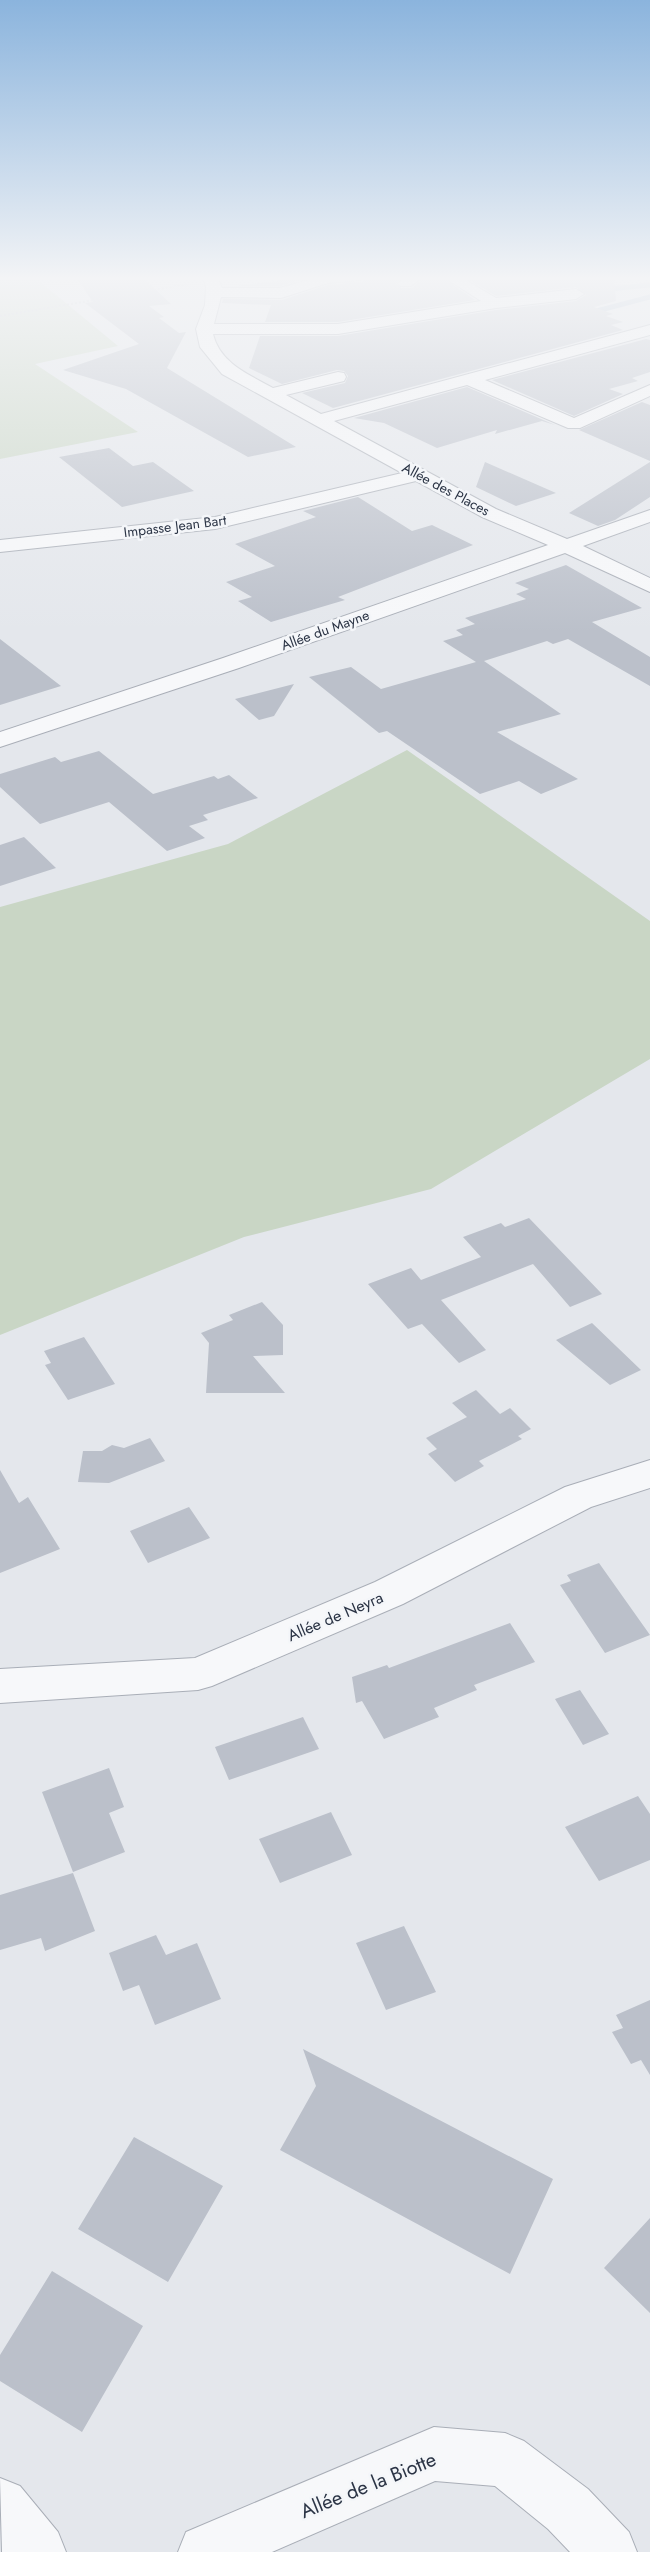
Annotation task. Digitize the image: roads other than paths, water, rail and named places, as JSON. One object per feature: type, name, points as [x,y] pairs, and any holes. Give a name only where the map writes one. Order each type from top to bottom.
[{"type":"street","name":"Allée des Places","points":[[276,395],[489,513],[565,545],[650,586]]},
{"type":"street","points":[[321,419],[413,395]]},
{"type":"street","points":[[506,395],[574,424],[639,395]]},
{"type":"street","name":"Impasse Jean Bart","points":[[0,546],[215,523],[417,475]]},
{"type":"street","name":"Allée du Mayne","points":[[0,740],[231,663],[650,516]]},
{"type":"street","name":"Allée de Neyra","points":[[0,1686],[198,1674],[389,1593],[578,1497],[650,1474]]},
{"type":"street","name":"Allée de la Biotte","points":[[206,2552],[434,2454],[505,2460],[568,2509],[609,2552]]},
{"type":"street","points":[[0,2506],[38,2552]]}]
